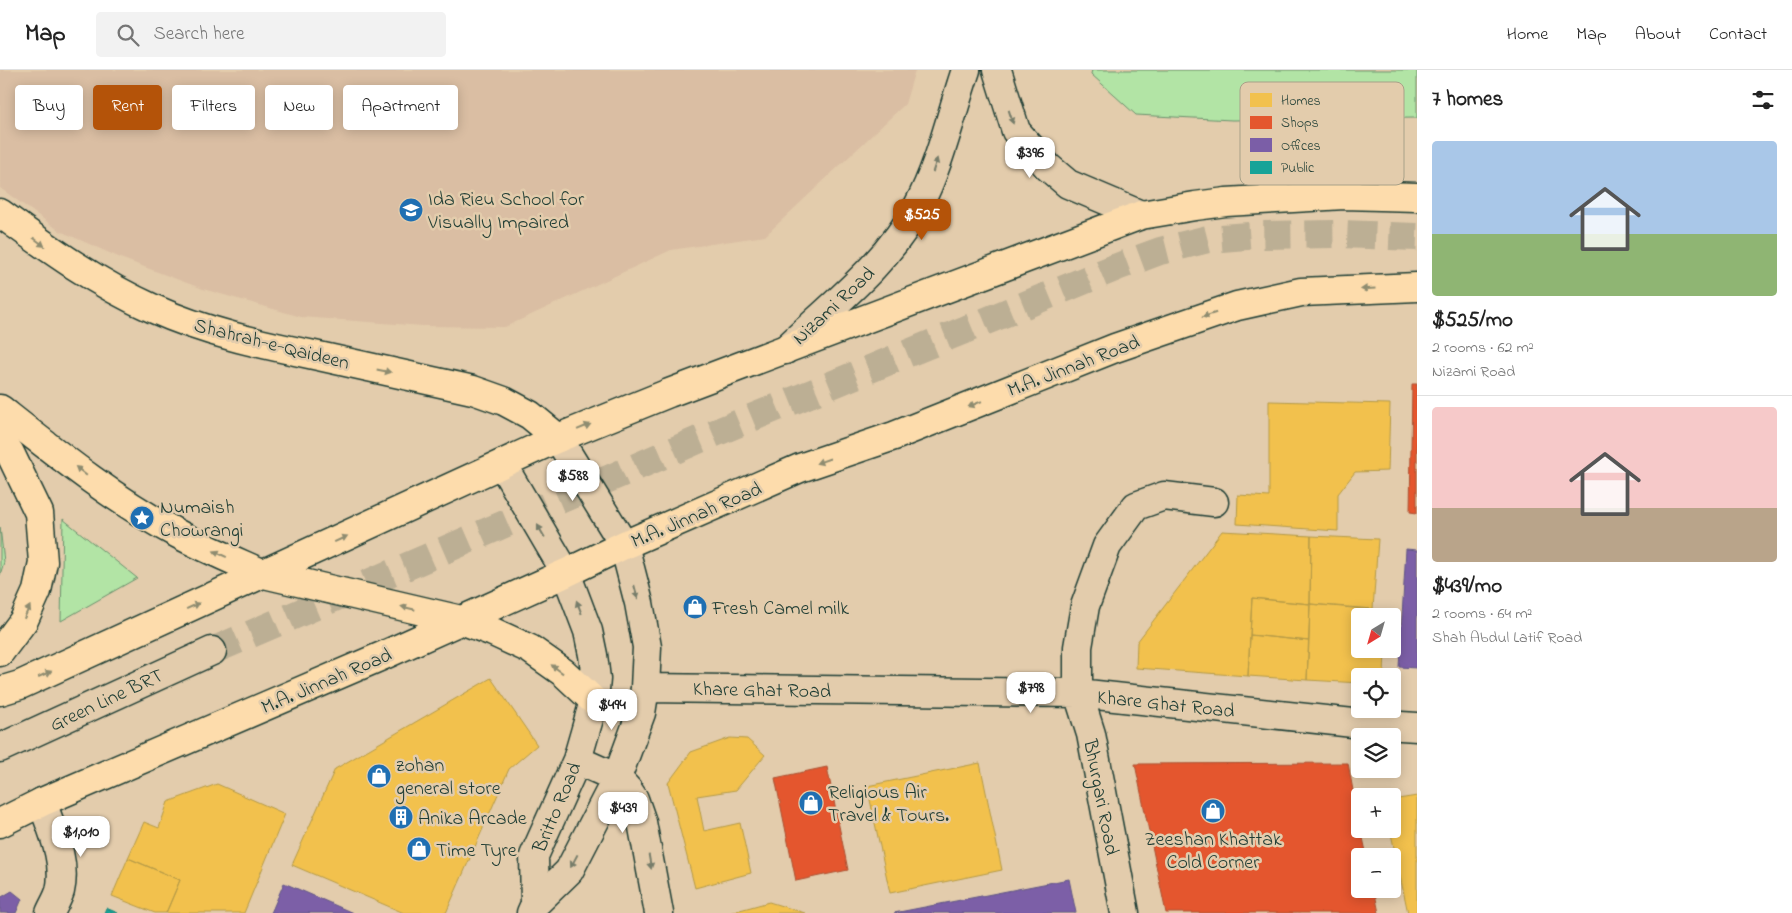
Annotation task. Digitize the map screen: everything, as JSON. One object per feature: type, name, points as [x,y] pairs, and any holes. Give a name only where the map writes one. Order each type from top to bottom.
[{"type":"main road","points":[[0,691],[20,685],[558,438],[669,392],[1141,215],[1226,202],[1344,195],[1417,197]]},
{"type":"main road","name":"Shahrah-e-Qaideen","points":[[0,212],[44,246],[105,284],[155,310],[209,331],[269,346],[474,390],[504,401],[530,415],[558,438]]},
{"type":"main road","name":"M.A. Jinnah Road","points":[[0,823],[42,802],[373,660],[624,545],[800,468],[894,436],[1115,348],[1237,306],[1301,292],[1417,287]]},
{"type":"main road","points":[[0,409],[92,480],[130,506],[178,534],[264,574],[461,620],[493,632],[530,650],[564,673],[594,701]]},
{"type":"main road","points":[[0,439],[10,453],[39,513],[43,562],[37,591],[24,620],[0,652]]},
{"type":"street","name":"Nizami Road","points":[[785,350],[869,271],[904,230],[930,180],[966,70]]},
{"type":"street","points":[[997,70],[1016,131],[1048,167],[1068,184],[1141,215]]},
{"type":"street","name":"Britto Road","points":[[533,909],[569,871],[617,778],[640,713],[645,688],[647,647],[640,603],[624,545],[558,438]]},
{"type":"street","name":"Britto Road","points":[[502,464],[566,573],[588,631],[594,655],[596,679],[594,701],[577,760],[534,856],[533,909]]},
{"type":"street","name":"Bhurgari Road","points":[[1125,913],[1091,734],[1078,693],[1078,647],[1085,606],[1107,546],[1136,506],[1164,496],[1214,502]]},
{"type":"street","name":"Green Line BRT","points":[[0,748],[212,651]]},
{"type":"street","name":"Khare Ghat Road","points":[[645,688],[1078,693],[1353,723],[1417,727]]},
{"type":"street","points":[[577,760],[617,778],[628,790],[639,811],[659,913]]},
{"type":"street","points":[[42,802],[57,843],[61,867],[60,891],[50,913]]},
{"type":"shaded area","name":"Ida Rieu School for Visually Impaired","points":[[0,70],[915,70],[905,104],[765,236],[671,250],[505,327],[423,326],[301,317],[203,289],[123,259],[60,231],[0,188]]},
{"type":"green space","points":[[1092,70],[1417,70],[1417,118],[1404,118],[1404,82],[1240,82],[1240,120],[1136,115],[1091,74]]},
{"type":"green space","points":[[63,519],[137,578],[61,621]]},
{"type":"green space","points":[[0,527],[4,562],[0,575]]},
{"type":"building: Homes","points":[[1269,401],[1390,404],[1388,471],[1355,472],[1338,494],[1338,531],[1237,524],[1238,495],[1269,497]]},
{"type":"building: Homes","points":[[1222,531],[1311,536],[1310,604],[1252,598],[1248,676],[1136,668],[1137,642]]},
{"type":"building: Homes","points":[[1311,536],[1378,539],[1373,608],[1310,604]]},
{"type":"building: Homes","points":[[1252,598],[1310,604],[1309,641],[1250,635]]},
{"type":"building: Homes","points":[[1310,604],[1353,608],[1351,608],[1351,658],[1385,658],[1384,668],[1351,668],[1351,682],[1307,680]]},
{"type":"building: Homes","points":[[1250,635],[1309,641],[1307,680],[1248,676]]},
{"type":"building: Homes","name":"Anika Arcade","points":[[491,678],[537,745],[509,769],[446,913],[404,913],[292,865],[335,769]]},
{"type":"building: Homes","points":[[730,738],[747,739],[765,755],[736,790],[697,796],[704,831],[740,823],[751,873],[695,888],[668,783],[691,752]]},
{"type":"building: Homes","points":[[980,763],[1002,870],[890,893],[867,786]]},
{"type":"building: Homes","points":[[217,784],[285,814],[244,913],[166,913],[180,880],[128,858],[144,822],[159,828],[168,802]]},
{"type":"building: Homes","points":[[1417,796],[1417,913],[1408,913],[1401,880],[1401,848],[1394,848],[1392,838],[1401,838],[1401,799]]},
{"type":"building: Homes","points":[[128,858],[180,880],[166,913],[155,913],[112,896]]},
{"type":"building: Homes","points":[[769,902],[805,913],[729,913]]},
{"type":"building: Shops","points":[[1412,384],[1417,384],[1417,513],[1410,512]]},
{"type":"building: Shops","points":[[1348,763],[1353,788],[1351,788],[1351,838],[1363,838],[1365,848],[1351,848],[1351,898],[1376,898],[1379,913],[1166,913],[1135,764]]},
{"type":"building: Shops","points":[[827,767],[848,870],[796,881],[775,778]]},
{"type":"building: Offices","points":[[1406,549],[1417,550],[1417,668],[1399,667]]},
{"type":"building: Offices","points":[[1069,879],[1076,913],[894,913]]},
{"type":"building: Offices","points":[[284,883],[353,913],[271,913]]},
{"type":"building: Offices","points":[[12,891],[22,899],[16,913],[0,913],[0,898]]},
{"type":"building: Public","points":[[106,908],[118,913],[104,913]]},
{"type":"tunnel","points":[[212,651],[698,440],[1160,251],[1208,239],[1261,235],[1341,234],[1417,237]]},
{"type":"place","name":"Ida Rieu School for Visually Impaired","points":[[411,210]]},
{"type":"place","name":"Numaish Chowrangi","points":[[142,518]]},
{"type":"place","name":"Fresh Camel milk","points":[[695,607]]},
{"type":"place","name":"zohan general store","points":[[379,776]]},
{"type":"place","name":"Religious Air Travel & Tours.","points":[[811,803]]},
{"type":"place","name":"Zeeshan Khattak Cold Corner","points":[[1213,811]]},
{"type":"place","name":"Anika Arcade","points":[[401,817]]},
{"type":"place","name":"Time Tyre","points":[[419,849]]}]
